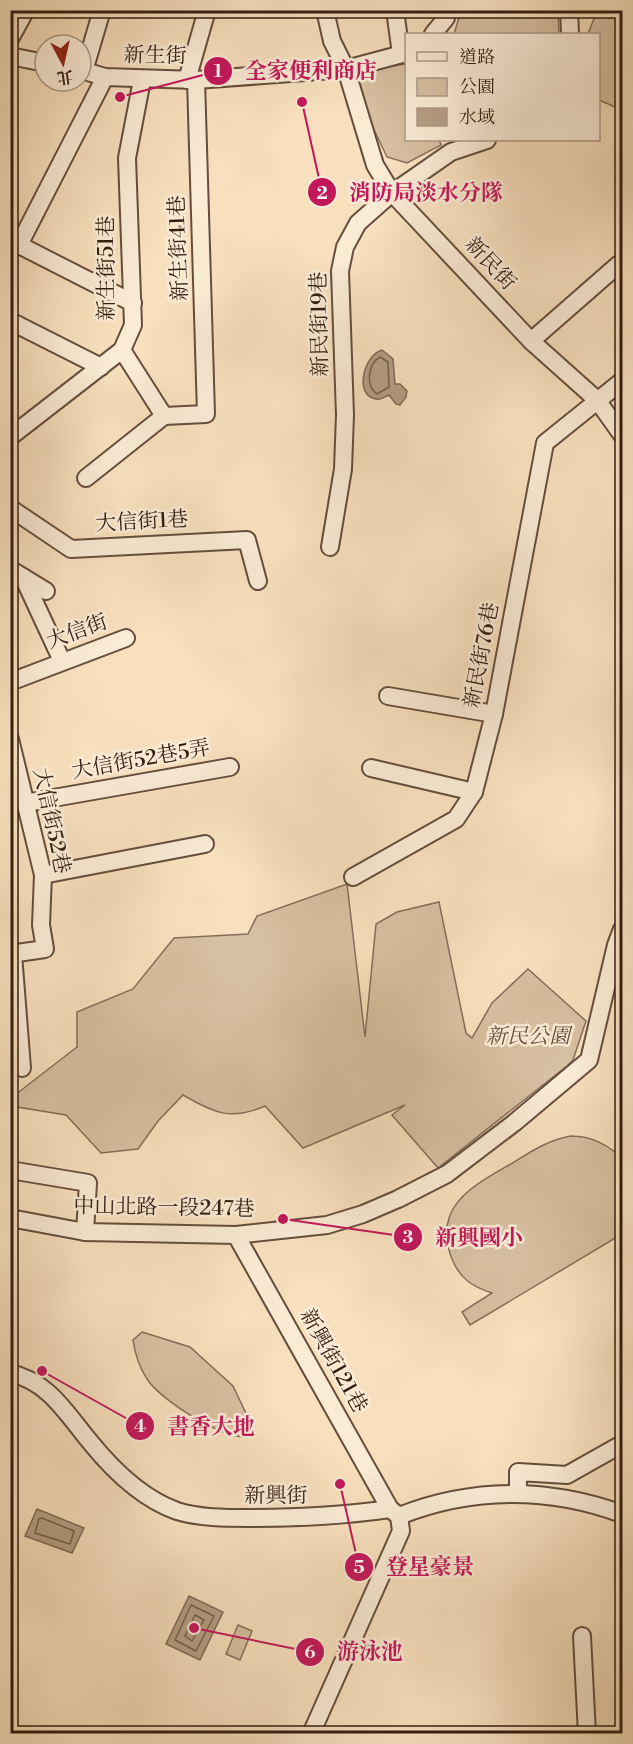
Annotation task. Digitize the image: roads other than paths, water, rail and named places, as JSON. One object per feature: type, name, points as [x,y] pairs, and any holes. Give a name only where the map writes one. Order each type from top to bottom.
[{"type":"street","points":[[10,39],[26,10]]},
{"type":"street","points":[[93,38],[102,10]]},
{"type":"street","name":"新生街41巷","points":[[164,416],[206,414],[191,80],[207,10]]},
{"type":"street","name":"新民街","points":[[325,10],[332,41],[346,69],[375,165],[392,193],[531,341],[597,400],[622,435]]},
{"type":"street","points":[[395,10],[404,53]]},
{"type":"street","points":[[434,33],[446,18],[447,10]]},
{"type":"street","points":[[569,10],[570,33]]},
{"type":"street","name":"新生街","points":[[93,73],[105,77],[142,80],[191,80],[346,69],[404,53]]},
{"type":"street","points":[[10,56],[33,61]]},
{"type":"street","points":[[105,77],[18,245],[133,303]]},
{"type":"street","name":"新生街51巷","points":[[10,437],[122,350],[133,325],[127,158],[142,80]]},
{"type":"street","name":"新民街19巷","points":[[330,547],[344,447],[340,271],[345,247],[358,223],[392,193],[451,152],[484,141]]},
{"type":"street","points":[[531,341],[619,264]]},
{"type":"street","points":[[10,321],[100,367]]},
{"type":"street","points":[[86,477],[164,416],[122,350]]},
{"type":"street","name":"新民街76巷","points":[[353,877],[456,819],[474,792],[494,714],[545,443],[622,381]]},
{"type":"street","name":"大信街1巷","points":[[10,508],[71,549],[247,540],[258,581]]},
{"type":"street","points":[[17,573],[46,591]]},
{"type":"street","points":[[17,573],[62,661]]},
{"type":"street","name":"大信街","points":[[10,682],[126,638]]},
{"type":"street","points":[[388,696],[494,714]]},
{"type":"street","name":"大信街52巷","points":[[10,740],[42,875],[41,926],[45,949],[12,954]]},
{"type":"street","name":"大信街52巷5弄","points":[[25,803],[230,767]]},
{"type":"street","points":[[371,768],[474,792]]},
{"type":"street","points":[[42,875],[205,844]]},
{"type":"street","name":"中山北路一段247巷","points":[[10,1218],[85,1232],[236,1235],[327,1225],[363,1214],[398,1199],[447,1174],[514,1123],[589,1060],[615,945],[622,929]]},
{"type":"street","points":[[12,954],[22,1068]]},
{"type":"street","points":[[10,1170],[88,1183],[85,1232]]},
{"type":"street","name":"新興街121巷","points":[[236,1235],[395,1513]]},
{"type":"street","name":"新興街","points":[[10,1373],[40,1386],[62,1405],[116,1471],[144,1493],[177,1511],[223,1518],[320,1518],[395,1513],[456,1498],[518,1493],[565,1498],[622,1514]]},
{"type":"street","points":[[518,1493],[518,1472],[567,1475],[622,1444]]},
{"type":"street","points":[[311,1734],[401,1531],[395,1513]]},
{"type":"street","points":[[582,1636],[587,1734]]},
{"type":"water","points":[[382,350],[393,359],[395,384],[400,384],[407,391],[400,405],[396,404],[389,395],[376,399],[365,391],[363,384],[366,367],[375,354]]},
{"type":"water","points":[[37,1509],[84,1528],[72,1553],[25,1536]]},
{"type":"water","points":[[189,1596],[223,1612],[200,1660],[166,1644]]},
{"type":"place","name":"全家便利商店","points":[[120,97]]},
{"type":"place","name":"消防局淡水分隊","points":[[302,102]]},
{"type":"place","name":"新興國小","points":[[283,1219]]},
{"type":"place","name":"書香大地","points":[[42,1371]]},
{"type":"place","name":"登星豪景","points":[[340,1484]]},
{"type":"place","name":"游泳池","points":[[194,1628]]},
{"type":"park label","name":"新民公園","points":[[528,1037]]}]
